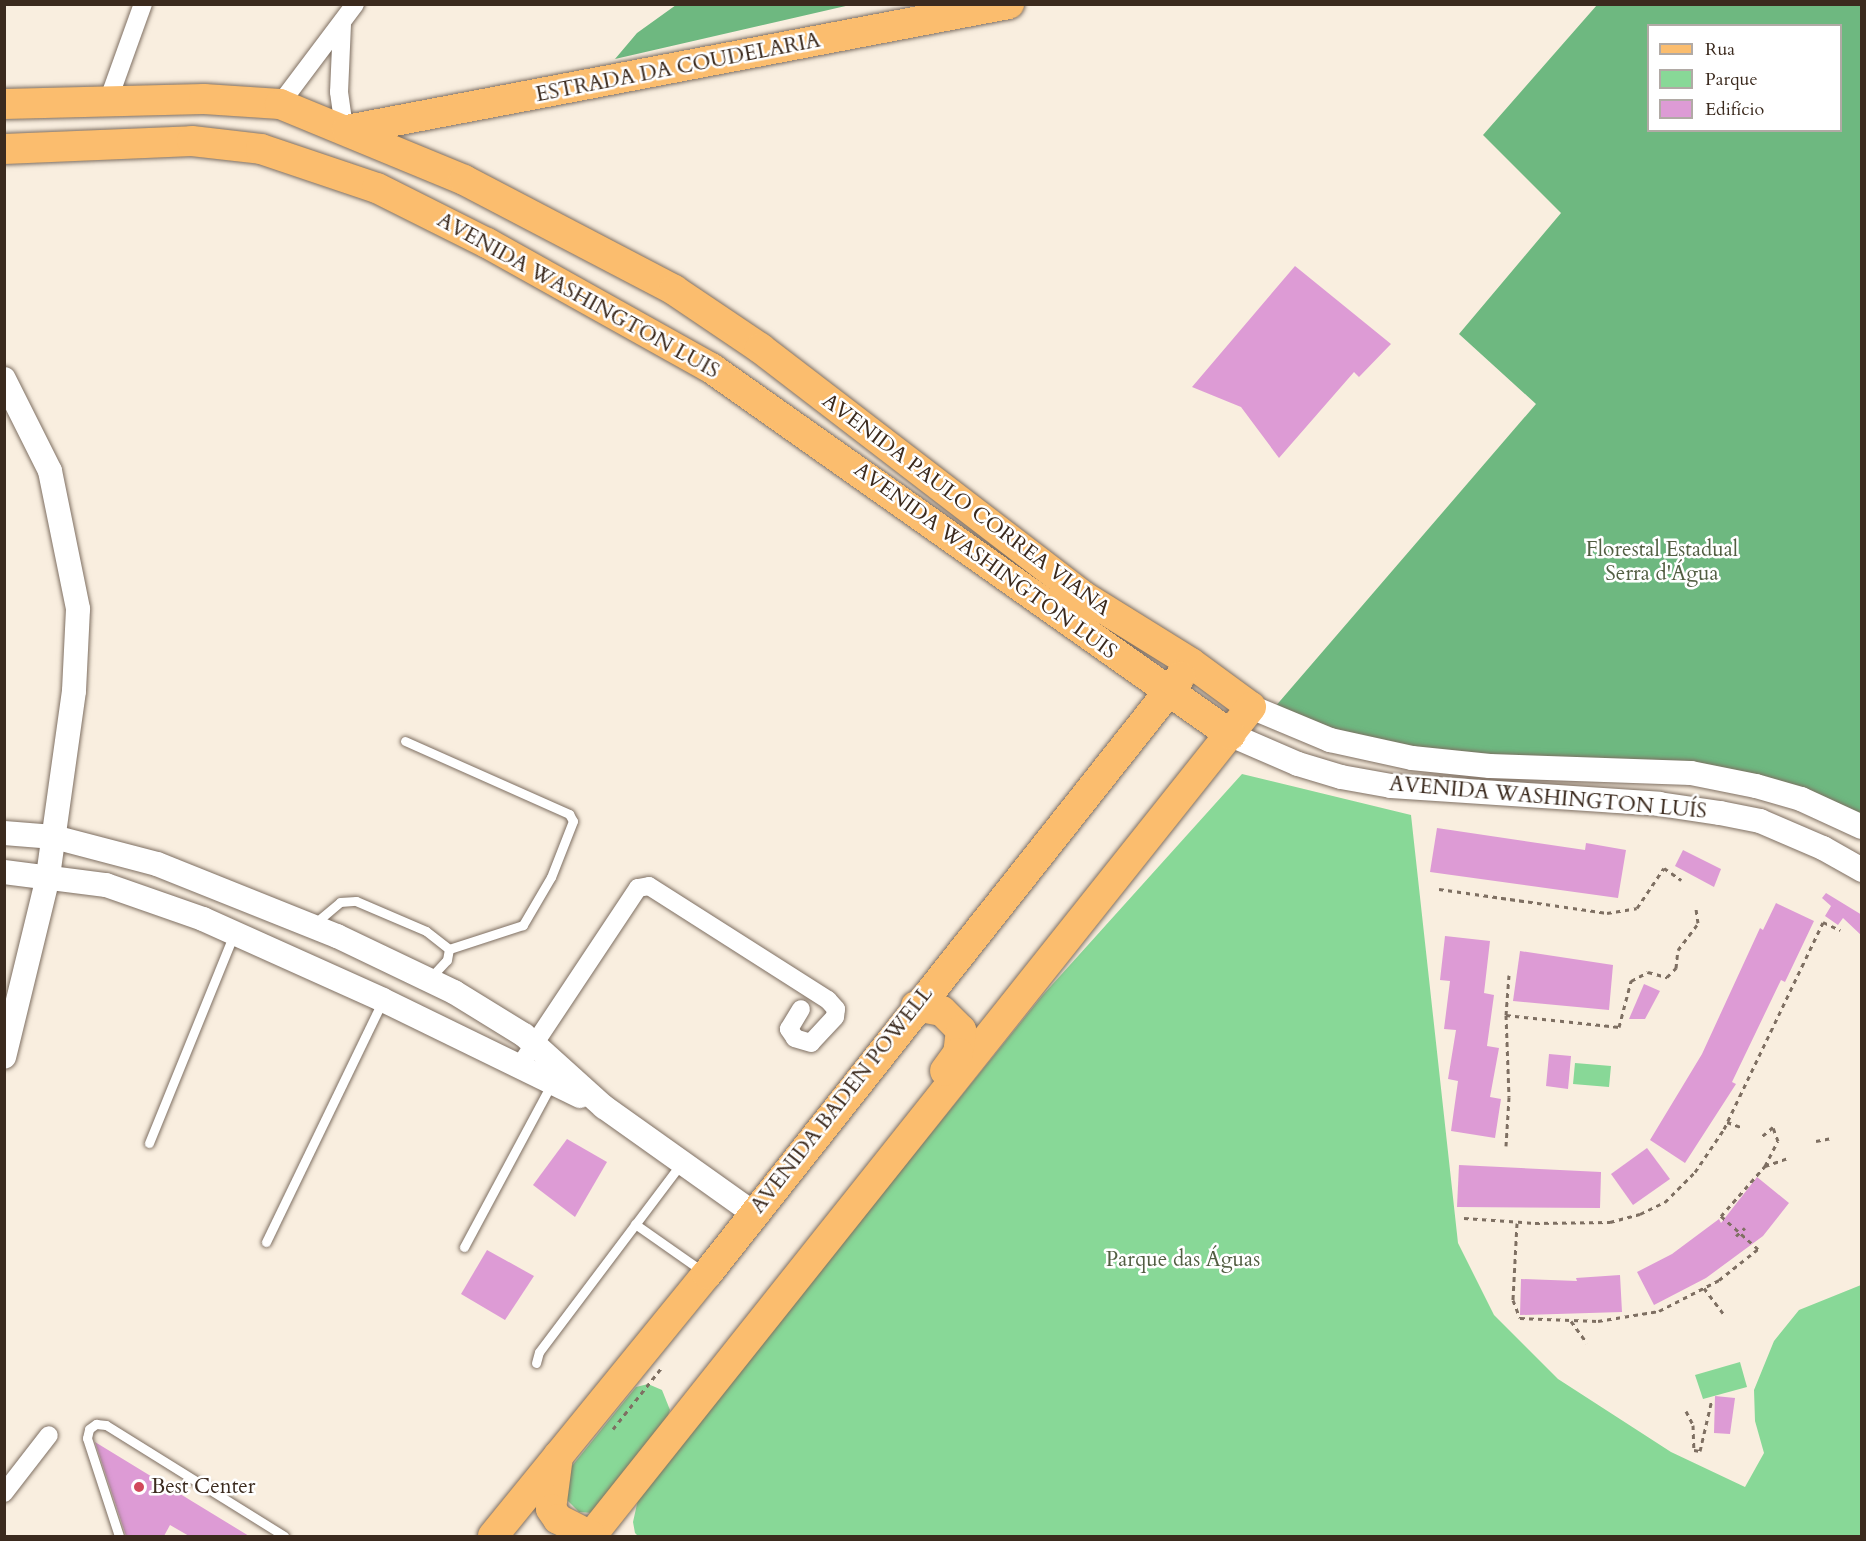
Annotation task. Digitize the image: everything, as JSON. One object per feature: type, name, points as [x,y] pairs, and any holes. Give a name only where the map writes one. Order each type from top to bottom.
[{"type":"main road","name":"ESTRADA DA COUDELARIA","points":[[346,129],[428,116],[1009,4]]},
{"type":"main road","points":[[4,104],[204,99],[280,104],[346,129],[338,142],[318,149],[261,148]]},
{"type":"main road","points":[[404,154],[404,133],[428,116]]},
{"type":"main road","name":"AVENIDA PAULO CORREA VIANA","points":[[346,129],[464,180],[674,290],[760,348],[1083,596],[1191,663],[1251,707]]},
{"type":"main road","name":"AVENIDA WASHINGTON LUIS","points":[[4,149],[192,141],[261,148],[338,172],[426,212],[711,368],[1167,693],[1231,735]]},
{"type":"main road","name":"AVENIDA BADEN POWELL","points":[[493,1536],[707,1274],[916,1006],[1103,778],[1191,663]]},
{"type":"main road","points":[[559,1453],[551,1509],[558,1518],[591,1536],[1251,707]]},
{"type":"main road","points":[[884,1166],[908,1120],[958,1053],[962,1041],[961,1030],[950,1016],[916,1006]]},
{"type":"street","points":[[108,101],[143,4]]},
{"type":"street","points":[[280,104],[355,4]]},
{"type":"street","points":[[342,24],[339,70],[346,129]]},
{"type":"street","points":[[4,379],[50,471],[78,609],[74,691],[48,877],[4,1057]]},
{"type":"street","name":"AVENIDA PAULO CORREA VIANA","points":[[1251,707],[1330,740],[1412,758],[1490,766],[1691,773],[1745,783],[1801,799],[1862,827]]},
{"type":"street","name":"AVENIDA WASHINGTON LUÍS","points":[[1231,735],[1298,764],[1341,777],[1390,786],[1659,804],[1760,821],[1823,848],[1862,870]]},
{"type":"street","points":[[4,833],[54,837],[157,864],[312,926],[490,1012],[534,1045],[556,1075],[753,1213]]},
{"type":"street","points":[[4,872],[106,885],[203,919],[383,999],[431,1026],[519,1068],[556,1075]]},
{"type":"street","points":[[519,1068],[638,888],[649,886],[828,1000],[836,1009],[835,1017],[811,1043],[795,1038],[789,1029],[801,1009]]},
{"type":"street","points":[[427,981],[479,1016],[483,1024],[477,1033],[463,1035],[431,1026]]},
{"type":"street","points":[[4,1492],[50,1435]]},
{"type":"lane","points":[[405,741],[569,814],[573,821],[551,877],[523,925],[449,949]]},
{"type":"lane","points":[[312,926],[340,902],[356,901],[426,931],[449,949]]},
{"type":"lane","points":[[149,1143],[234,934]]},
{"type":"lane","points":[[427,981],[447,960],[449,949]]},
{"type":"lane","points":[[266,1242],[383,999]]},
{"type":"lane","points":[[464,1247],[556,1075]]},
{"type":"lane","points":[[536,1363],[539,1352],[682,1162]]},
{"type":"lane","points":[[635,1224],[707,1274]]},
{"type":"lane","points":[[118,1536],[87,1438],[89,1429],[96,1424],[106,1425],[284,1536]]},
{"type":"path","points":[[1439,889],[1607,913],[1637,908],[1664,868],[1681,880]]},
{"type":"path","points":[[1506,1015],[1619,1027],[1631,981],[1648,972],[1667,977],[1676,968],[1678,950],[1698,923],[1696,908]]},
{"type":"path","points":[[1464,1218],[1577,1223],[1610,1222],[1640,1214],[1665,1202],[1695,1172],[1727,1122],[1823,922],[1840,930]]},
{"type":"path","points":[[1506,1146],[1509,1097],[1506,1015],[1509,975]]},
{"type":"path","points":[[1727,1122],[1741,1127]]},
{"type":"path","points":[[1517,1223],[1512,1300],[1516,1314],[1520,1318],[1571,1321],[1641,1316],[1676,1304],[1704,1288],[1758,1249],[1721,1216],[1765,1166],[1778,1141],[1776,1131],[1768,1128],[1761,1137]]},
{"type":"path","points":[[1816,1141],[1832,1138]]},
{"type":"path","points":[[1765,1166],[1788,1158]]},
{"type":"path","points":[[1736,1236],[1745,1228]]},
{"type":"path","points":[[1704,1288],[1724,1315]]},
{"type":"path","points":[[1571,1321],[1587,1343]]},
{"type":"path","points":[[610,1433],[661,1372],[665,1356]]},
{"type":"path","points":[[1686,1411],[1693,1425],[1694,1450],[1700,1450],[1712,1399]]},
{"type":"green space","points":[[676,5],[850,5],[615,59],[637,33]]},
{"type":"green space","name":"Florestal Estadual Serra d'Água","points":[[1597,5],[1861,5],[1861,819],[1816,797],[1374,742],[1274,708],[1536,404],[1459,334],[1561,213],[1483,135]]},
{"type":"green space","name":"Parque das Águas","points":[[1242,774],[1411,815],[1458,1243],[1494,1315],[1558,1379],[1671,1452],[1745,1487],[1764,1453],[1755,1421],[1754,1390],[1774,1341],[1799,1310],[1861,1285],[1861,1536],[638,1536],[635,1533],[633,1522],[639,1495],[1042,996]]},
{"type":"green space","points":[[1575,1063],[1611,1066],[1609,1087],[1573,1084]]},
{"type":"green space","points":[[1740,1362],[1747,1387],[1703,1399],[1695,1375]]},
{"type":"green space","points":[[648,1384],[662,1390],[670,1410],[662,1431],[593,1513],[579,1512],[567,1500],[567,1472],[636,1387]]},
{"type":"building","points":[[1295,266],[1391,344],[1359,377],[1354,372],[1279,458],[1241,407],[1192,387]]},
{"type":"building","points":[[1437,828],[1585,850],[1586,843],[1626,850],[1618,898],[1430,872]]},
{"type":"building","points":[[1683,850],[1721,869],[1714,887],[1675,866]]},
{"type":"building","points":[[1826,893],[1862,915],[1862,936],[1843,918],[1838,925],[1825,916],[1831,906],[1822,898]]},
{"type":"building","points":[[1776,903],[1814,921],[1785,982],[1781,980],[1732,1082],[1736,1084],[1685,1163],[1650,1140],[1702,1054],[1760,928],[1763,930]]},
{"type":"building","points":[[1445,936],[1490,941],[1484,993],[1494,995],[1487,1046],[1499,1048],[1490,1097],[1501,1099],[1495,1138],[1451,1131],[1458,1081],[1448,1079],[1456,1030],[1444,1029],[1450,981],[1440,980]]},
{"type":"building","points":[[1520,951],[1613,965],[1609,1010],[1513,1001]]},
{"type":"building","points":[[1644,984],[1660,991],[1645,1019],[1629,1019]]},
{"type":"building","points":[[1549,1054],[1571,1056],[1568,1089],[1546,1086]]},
{"type":"building","points":[[567,1139],[607,1162],[575,1217],[533,1185]]},
{"type":"building","points":[[1647,1148],[1670,1179],[1633,1205],[1611,1174]]},
{"type":"building","points":[[1459,1165],[1601,1172],[1600,1208],[1457,1207]]},
{"type":"building","points":[[1757,1177],[1789,1203],[1763,1236],[1706,1278],[1654,1305],[1637,1272],[1672,1254],[1719,1219],[1721,1223]]},
{"type":"building","points":[[487,1250],[534,1276],[505,1320],[461,1294]]},
{"type":"building","points":[[1620,1275],[1622,1312],[1520,1315],[1521,1279],[1577,1281],[1576,1278]]},
{"type":"building","points":[[1715,1396],[1735,1398],[1730,1434],[1714,1433]]},
{"type":"building","name":"Best Center","points":[[95,1442],[249,1536],[189,1536],[170,1525],[164,1536],[126,1536]]},
{"type":"place","name":"Best Center","points":[[139,1487]]}]
